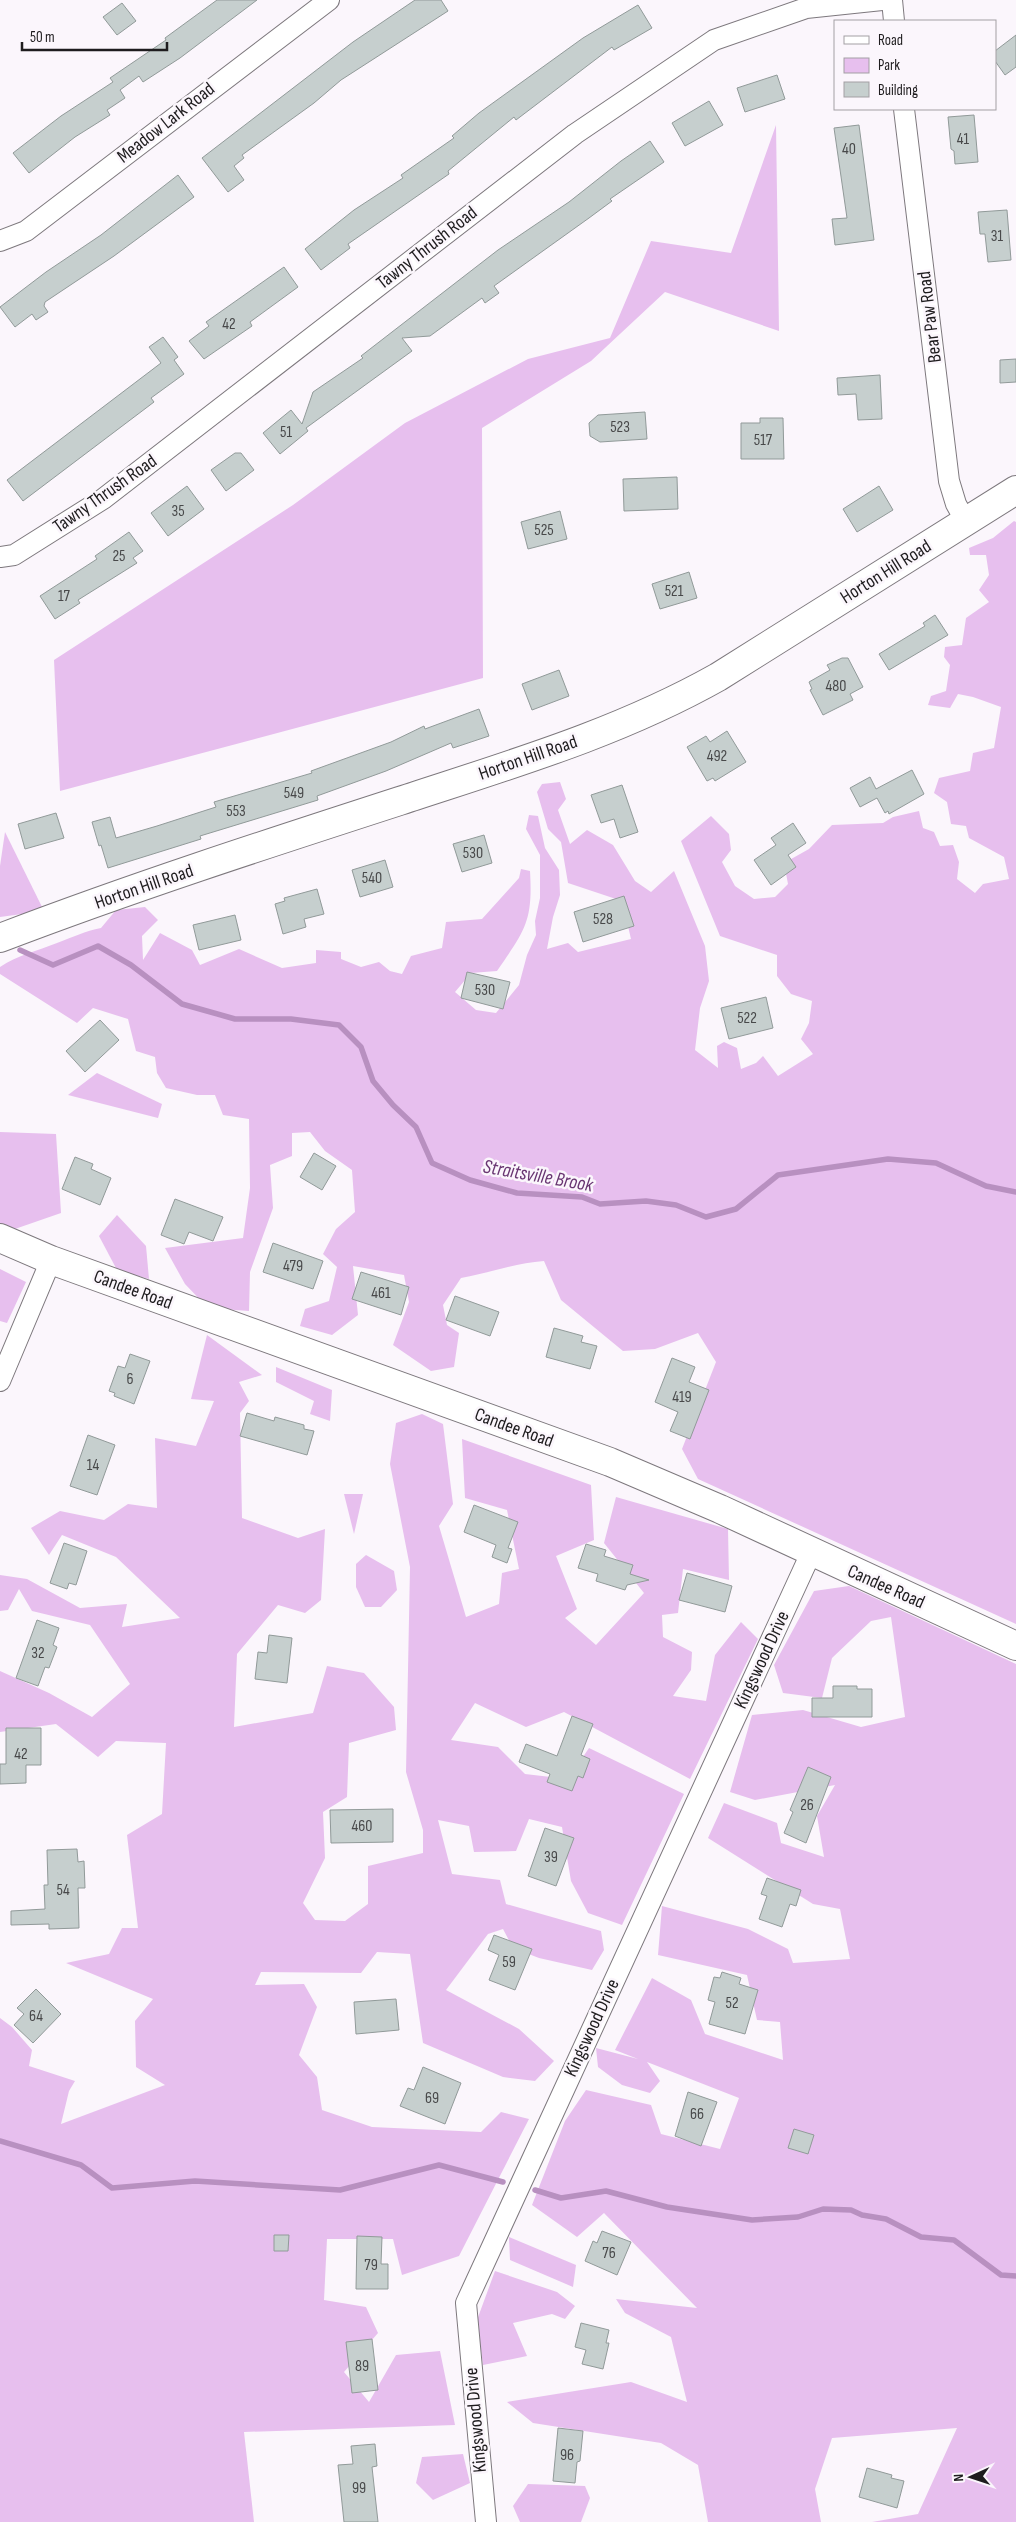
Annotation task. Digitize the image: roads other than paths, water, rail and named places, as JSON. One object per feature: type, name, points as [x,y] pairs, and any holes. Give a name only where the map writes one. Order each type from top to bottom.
[{"type":"street","name":"Meadow Lark Road","points":[[0,241],[26,230],[329,0]]},
{"type":"street","name":"Tawny Thrush Road","points":[[0,557],[14,555],[103,499],[575,134],[714,40],[806,8],[882,0]]},
{"type":"street","points":[[892,0],[894,20]]},
{"type":"street","name":"Bear Paw Road","points":[[904,110],[949,481],[956,504],[966,522]]},
{"type":"street","name":"Horton Hill Road","points":[[0,938],[101,901],[525,760],[632,721],[718,677],[1016,490]]},
{"type":"street","name":"Candee Road","points":[[0,1238],[51,1260],[610,1462],[720,1509],[811,1553],[1016,1646]]},
{"type":"street","points":[[0,1381],[51,1260]]},
{"type":"street","name":"Kingswood Drive","points":[[486,2522],[466,2303],[811,1553]]},
{"type":"waterway","name":"Straitsville Brook","points":[[20,950],[53,965],[98,946],[131,965],[182,1004],[235,1019],[291,1019],[339,1025],[361,1047],[373,1081],[393,1105],[416,1127],[432,1163],[470,1180],[517,1193],[582,1197],[600,1204],[646,1201],[676,1205],[706,1217],[736,1209],[778,1175],[888,1159],[936,1163],[986,1186],[1016,1192]]},
{"type":"waterway","points":[[0,2141],[81,2165],[112,2188],[195,2181],[340,2190],[439,2165],[503,2182]]},
{"type":"waterway","points":[[535,2190],[561,2198],[606,2191],[667,2207],[752,2220],[798,2217],[823,2209],[851,2210],[862,2215],[886,2219],[921,2237],[954,2240],[1001,2275],[1016,2276]]}]
